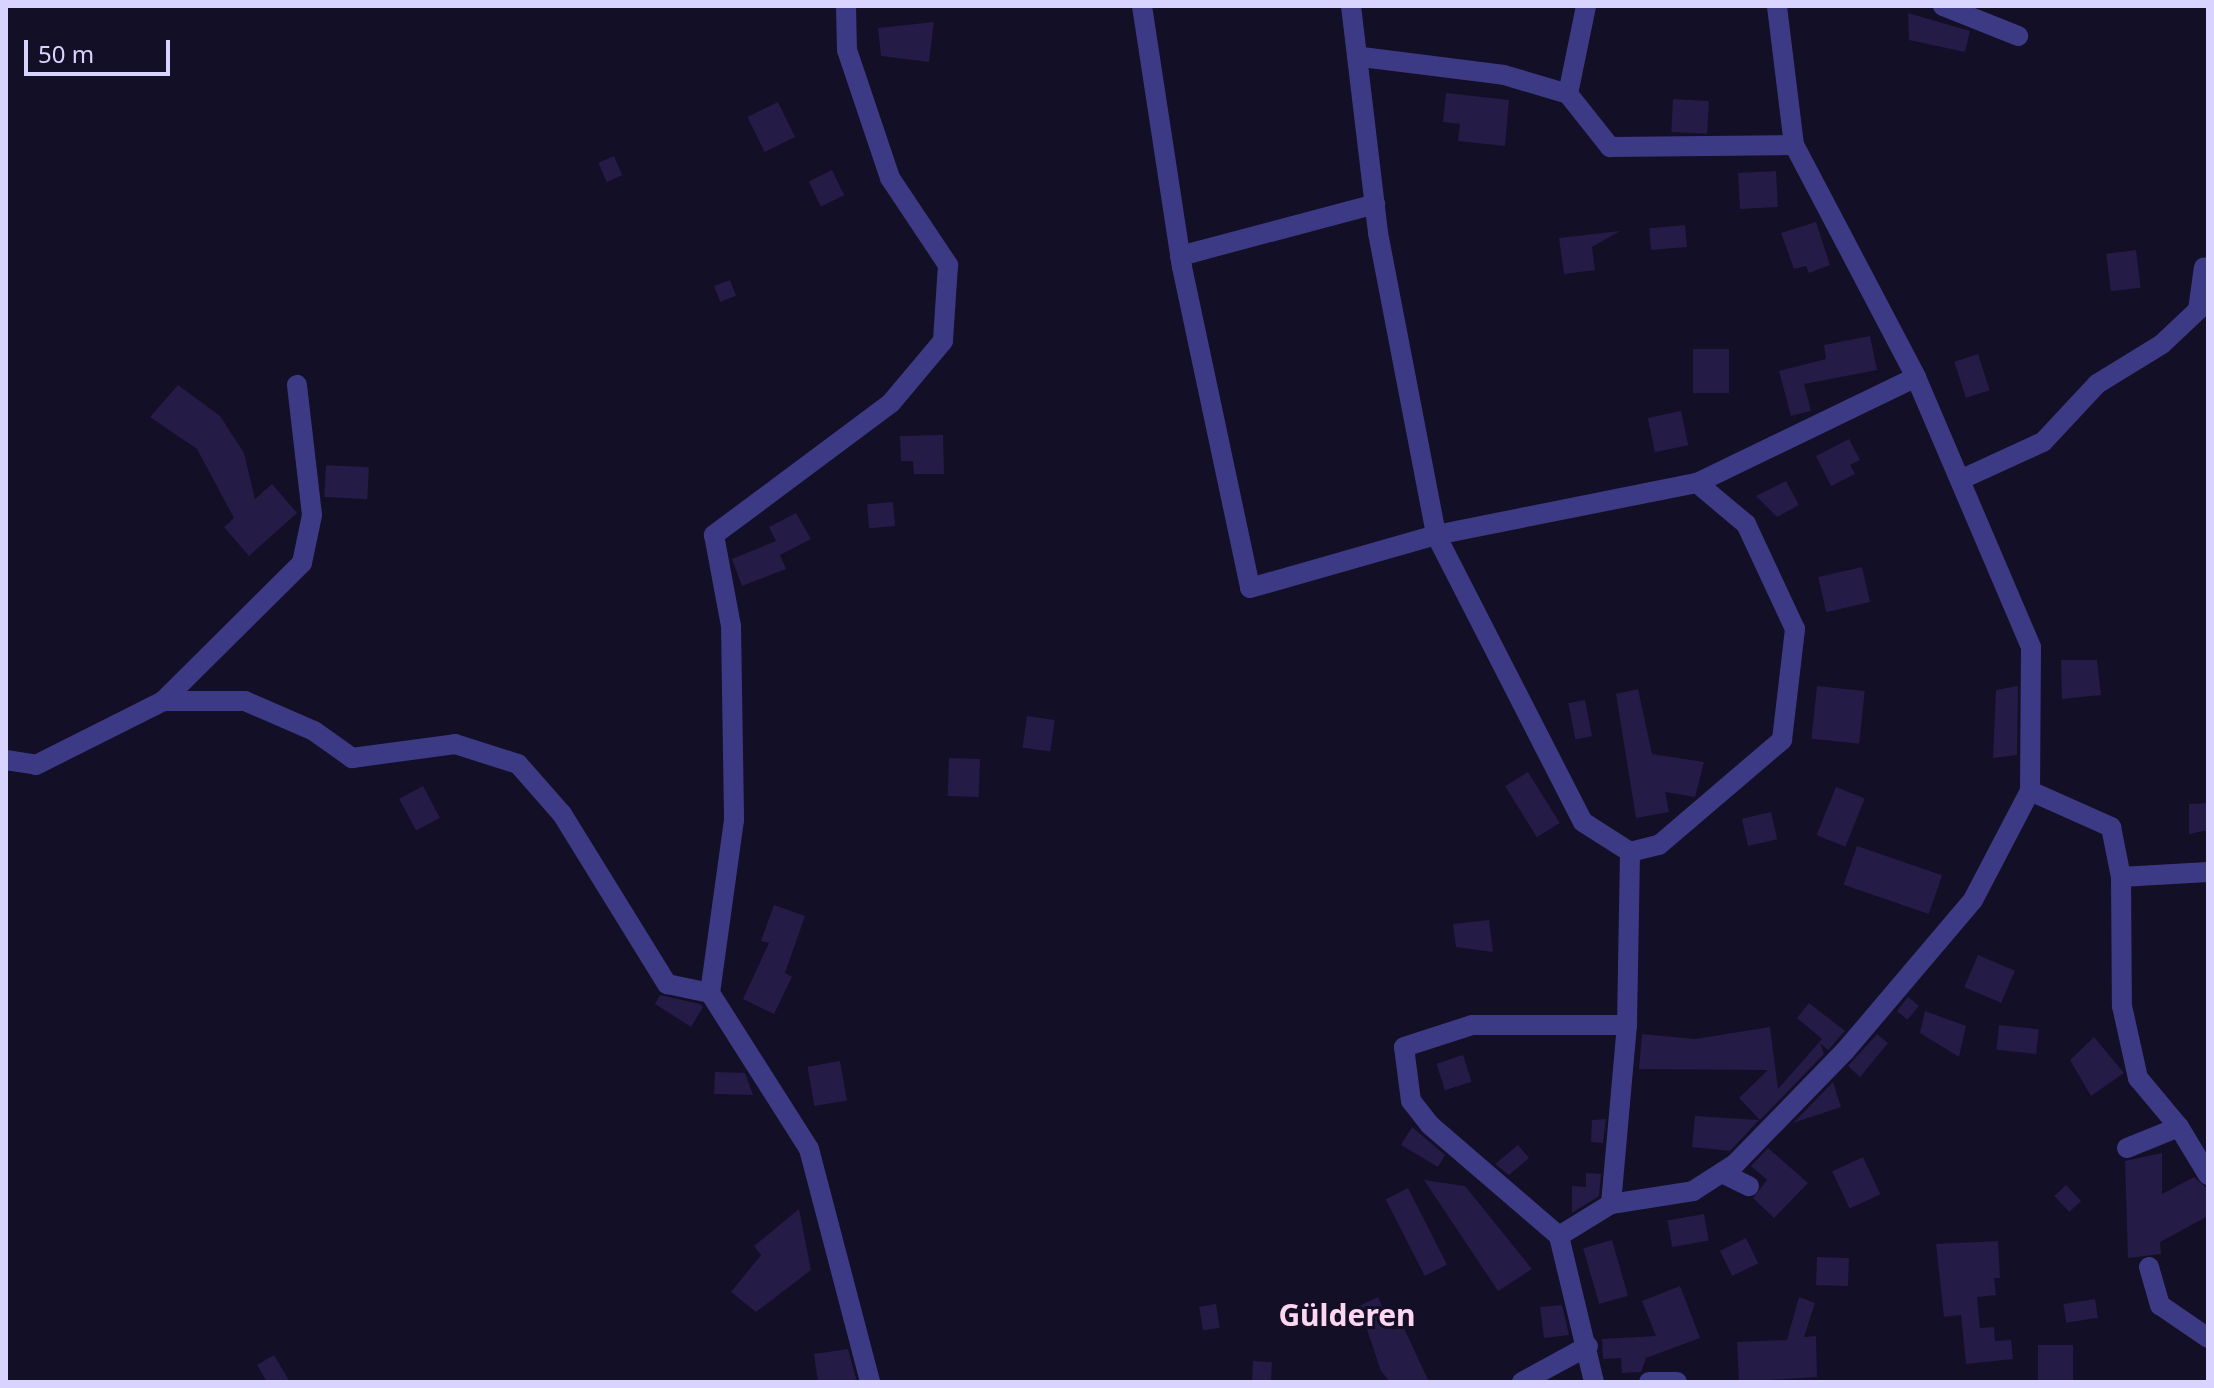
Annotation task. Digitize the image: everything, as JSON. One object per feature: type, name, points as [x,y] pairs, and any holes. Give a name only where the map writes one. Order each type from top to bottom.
[{"type":"street","points":[[846,6],[847,50],[890,178],[948,265],[943,341],[891,403],[714,535],[731,626],[734,820],[710,993],[809,1149],[870,1382]]},
{"type":"street","points":[[1142,6],[1180,256],[1250,588],[1436,535],[1697,483],[1916,377]]},
{"type":"street","points":[[1351,6],[1362,57],[1375,204],[1436,535],[1583,822],[1630,852],[1659,845],[1782,740],[1795,629],[1746,524],[1697,483]]},
{"type":"street","points":[[1568,94],[1586,6]]},
{"type":"street","points":[[1559,1236],[1611,1204],[1693,1191],[1722,1173],[1845,1051],[1973,900],[2030,791],[2031,647],[1916,377],[1794,145],[1777,6]]},
{"type":"street","points":[[1943,6],[2018,36]]},
{"type":"street","points":[[1362,57],[1504,75],[1568,94],[1610,147],[1794,145]]},
{"type":"street","points":[[1180,256],[1375,204]]},
{"type":"street","points":[[1962,479],[2043,442],[2097,384],[2162,344],[2198,310],[2204,267]]},
{"type":"street","points":[[6,760],[36,765],[163,701],[302,563],[312,515],[297,385]]},
{"type":"street","points":[[163,701],[245,701],[314,731],[352,758],[455,744],[518,764],[562,814],[667,984],[710,993]]},
{"type":"street","points":[[2030,791],[2111,827],[2121,877],[2122,1006],[2138,1078],[2179,1127],[2208,1175]]},
{"type":"street","points":[[1611,1204],[1627,1025],[1630,852]]},
{"type":"street","points":[[2121,877],[2208,872]]},
{"type":"street","points":[[1594,1382],[1588,1346],[1559,1236],[1430,1125],[1411,1101],[1404,1047],[1472,1025],[1627,1025]]},
{"type":"street","points":[[2127,1148],[2179,1127]]},
{"type":"street","points":[[1722,1173],[1749,1186]]},
{"type":"street","points":[[2149,1267],[2160,1305],[2208,1338]]},
{"type":"street","points":[[1522,1382],[1588,1346]]},
{"type":"street","points":[[1649,1382],[1677,1382]]},
{"type":"building","points":[[1908,13],[1970,31],[1965,52],[1909,40]]},
{"type":"building","points":[[934,22],[929,62],[881,56],[878,28]]},
{"type":"building","points":[[1446,93],[1509,100],[1505,146],[1458,141],[1460,124],[1443,122]]},
{"type":"building","points":[[1673,99],[1709,101],[1707,134],[1671,132]]},
{"type":"building","points":[[778,102],[795,137],[765,152],[747,117]]},
{"type":"building","points":[[614,156],[622,175],[607,182],[598,163]]},
{"type":"building","points":[[832,170],[844,195],[821,207],[809,181]]},
{"type":"building","points":[[1776,171],[1778,207],[1740,209],[1738,173]]},
{"type":"building","points":[[1816,222],[1830,265],[1809,273],[1806,266],[1794,269],[1781,233]]},
{"type":"building","points":[[1685,225],[1687,247],[1651,250],[1649,228]]},
{"type":"building","points":[[1620,231],[1592,247],[1595,270],[1564,274],[1559,238]]},
{"type":"building","points":[[2136,250],[2141,288],[2111,291],[2106,254]]},
{"type":"building","points":[[730,280],[736,296],[720,302],[714,286]]},
{"type":"building","points":[[1870,336],[1877,370],[1804,384],[1811,411],[1791,416],[1779,371],[1826,359],[1824,345]]},
{"type":"building","points":[[1693,349],[1729,349],[1729,393],[1693,393]]},
{"type":"building","points":[[1978,354],[1990,390],[1966,398],[1954,362]]},
{"type":"building","points":[[178,385],[220,416],[244,453],[255,499],[272,484],[297,513],[249,556],[224,527],[234,518],[197,449],[150,417]]},
{"type":"building","points":[[1681,411],[1688,445],[1655,452],[1648,418]]},
{"type":"building","points":[[943,435],[944,474],[914,474],[913,461],[901,461],[900,436]]},
{"type":"building","points":[[1849,439],[1860,460],[1850,465],[1855,474],[1831,486],[1816,456]]},
{"type":"building","points":[[326,465],[369,467],[367,499],[324,497]]},
{"type":"building","points":[[1786,481],[1799,505],[1777,517],[1756,496]]},
{"type":"building","points":[[893,502],[895,526],[869,528],[867,504]]},
{"type":"building","points":[[796,513],[811,539],[780,555],[786,569],[742,586],[732,559],[776,541],[769,527]]},
{"type":"building","points":[[1862,567],[1870,602],[1826,612],[1818,577]]},
{"type":"building","points":[[2061,660],[2097,660],[2101,695],[2062,699]]},
{"type":"building","points":[[1817,686],[1865,691],[1859,744],[1811,739]]},
{"type":"building","points":[[2018,686],[2017,755],[1993,758],[1996,690]]},
{"type":"building","points":[[1638,689],[1652,754],[1704,762],[1695,797],[1665,792],[1669,812],[1636,818],[1616,694]]},
{"type":"building","points":[[1585,700],[1592,736],[1575,740],[1568,703]]},
{"type":"building","points":[[1027,716],[1055,720],[1050,752],[1023,748]]},
{"type":"building","points":[[949,758],[980,759],[979,797],[948,796]]},
{"type":"building","points":[[1528,772],[1560,823],[1537,837],[1505,786]]},
{"type":"building","points":[[423,786],[440,818],[416,830],[399,799]]},
{"type":"building","points":[[1836,787],[1865,799],[1845,847],[1817,835]]},
{"type":"building","points":[[2208,803],[2208,830],[2189,834],[2189,804]]},
{"type":"building","points":[[1771,812],[1777,839],[1748,846],[1742,819]]},
{"type":"building","points":[[1857,846],[1942,875],[1929,914],[1844,885]]},
{"type":"building","points":[[774,905],[805,916],[785,973],[792,977],[774,1014],[743,999],[769,943],[761,941]]},
{"type":"building","points":[[1489,920],[1493,952],[1456,947],[1453,924]]},
{"type":"building","points":[[1978,955],[2015,971],[2001,1003],[1964,987]]},
{"type":"building","points":[[660,995],[703,1007],[691,1027],[655,1004]]},
{"type":"building","points":[[1908,997],[1919,1006],[1908,1020],[1897,1011]]},
{"type":"building","points":[[1809,1003],[1845,1031],[1828,1050],[1820,1043],[1824,1054],[1760,1120],[1739,1098],[1768,1070],[1639,1069],[1642,1034],[1695,1039],[1770,1027],[1778,1089],[1822,1039],[1797,1018]]},
{"type":"building","points":[[1925,1011],[1966,1026],[1959,1057],[1920,1033]]},
{"type":"building","points":[[1999,1025],[2039,1029],[2036,1054],[1996,1050]]},
{"type":"building","points":[[1877,1034],[1888,1043],[1860,1077],[1848,1066]]},
{"type":"building","points":[[2094,1037],[2124,1073],[2091,1096],[2070,1060]]},
{"type":"building","points":[[1463,1055],[1472,1082],[1445,1090],[1436,1064]]},
{"type":"building","points":[[840,1061],[847,1100],[814,1106],[808,1067]]},
{"type":"building","points":[[715,1072],[745,1073],[753,1095],[714,1094]]},
{"type":"building","points":[[1833,1082],[1841,1107],[1793,1123]]},
{"type":"building","points":[[1695,1116],[1759,1120],[1730,1151],[1692,1147]]},
{"type":"building","points":[[1606,1119],[1603,1143],[1591,1142],[1592,1120]]},
{"type":"building","points":[[1412,1127],[1445,1155],[1438,1167],[1401,1145]]},
{"type":"building","points":[[1518,1145],[1529,1158],[1509,1175],[1495,1164]]},
{"type":"building","points":[[1768,1148],[1808,1183],[1774,1218],[1753,1198],[1767,1180],[1751,1166]]},
{"type":"building","points":[[2162,1153],[2162,1194],[2194,1177],[2208,1189],[2208,1216],[2160,1242],[2161,1254],[2128,1258],[2125,1161]]},
{"type":"building","points":[[1863,1157],[1880,1194],[1850,1209],[1832,1171]]},
{"type":"building","points":[[1586,1173],[1601,1174],[1599,1196],[1572,1213],[1572,1186],[1586,1187]]},
{"type":"building","points":[[1424,1180],[1465,1186],[1532,1269],[1498,1291]]},
{"type":"building","points":[[2066,1185],[2081,1201],[2069,1212],[2054,1196]]},
{"type":"building","points":[[1408,1188],[1447,1265],[1425,1276],[1386,1199]]},
{"type":"building","points":[[799,1209],[811,1270],[756,1312],[731,1292],[761,1255],[754,1246]]},
{"type":"building","points":[[1704,1214],[1709,1241],[1672,1247],[1668,1220]]},
{"type":"building","points":[[1746,1238],[1758,1263],[1732,1276],[1720,1251]]},
{"type":"building","points":[[1612,1240],[1628,1296],[1599,1304],[1583,1248]]},
{"type":"building","points":[[1998,1241],[2000,1278],[1994,1278],[1996,1295],[1977,1297],[1980,1328],[1994,1327],[1995,1341],[2011,1340],[2013,1359],[1966,1364],[1961,1315],[1944,1317],[1936,1244]]},
{"type":"building","points":[[1817,1257],[1849,1258],[1848,1286],[1816,1285]]},
{"type":"building","points":[[1680,1286],[1700,1338],[1646,1358],[1641,1372],[1622,1373],[1621,1358],[1603,1359],[1602,1339],[1656,1336],[1642,1301]]},
{"type":"building","points":[[1378,1297],[1393,1330],[1403,1326],[1429,1382],[1390,1382],[1381,1371],[1359,1306]]},
{"type":"building","points":[[1799,1297],[1815,1303],[1804,1337],[1816,1336],[1817,1377],[1739,1382],[1737,1342],[1787,1340]]},
{"type":"building","points":[[2095,1299],[2098,1318],[2066,1323],[2063,1304]]},
{"type":"building","points":[[1216,1304],[1220,1328],[1203,1330],[1199,1307]]},
{"type":"building","points":[[1562,1305],[1569,1335],[1544,1338],[1540,1307]]},
{"type":"building","points":[[2038,1345],[2073,1345],[2073,1382],[2038,1382]]},
{"type":"building","points":[[848,1349],[857,1382],[818,1382],[814,1354]]},
{"type":"building","points":[[274,1355],[290,1382],[267,1382],[257,1365]]},
{"type":"building","points":[[1253,1361],[1272,1362],[1271,1382],[1252,1382]]},
{"type":"district","name":"Gülderen","points":[[1347,1315]]}]
